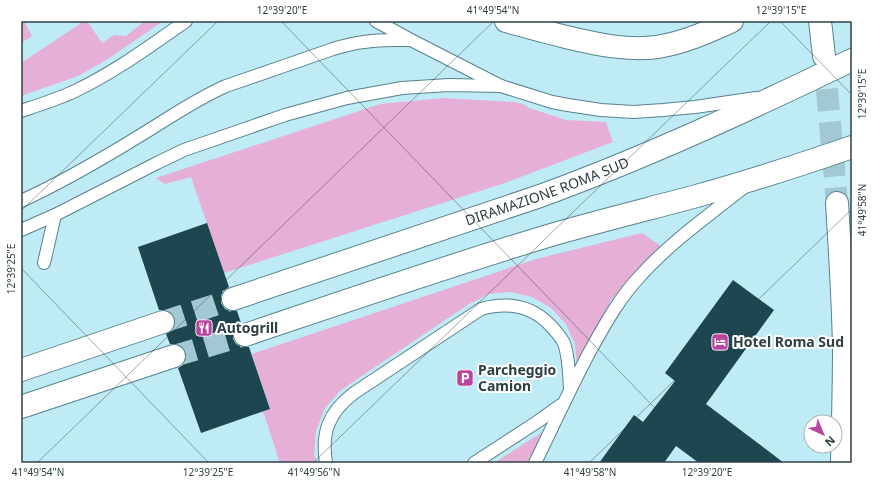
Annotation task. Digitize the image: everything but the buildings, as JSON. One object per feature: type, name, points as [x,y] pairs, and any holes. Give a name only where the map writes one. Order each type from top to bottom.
[{"type":"main road","points":[[506,21],[585,41],[618,46],[646,48],[667,45],[687,39],[708,32],[732,21]]},
{"type":"main road","points":[[820,21],[824,56]]},
{"type":"main road","name":"DIRAMAZIONE ROMA SUD","points":[[233,299],[540,196],[583,180],[659,149],[852,60]]},
{"type":"main road","points":[[245,335],[403,281],[508,248],[694,196],[796,166],[852,147]]},
{"type":"main road","points":[[837,203],[844,381],[842,463]]},
{"type":"main road","points":[[21,370],[163,322]]},
{"type":"main road","points":[[21,407],[174,356]]},
{"type":"lane","points":[[21,111],[59,98],[100,78],[186,21]]},
{"type":"lane","points":[[376,21],[501,86],[552,102],[568,105],[590,109],[633,112],[680,109],[777,95]]},
{"type":"lane","points":[[21,201],[85,168],[189,105],[226,86],[347,45],[374,41],[411,40]]},
{"type":"lane","points":[[21,230],[55,215],[184,150],[315,106],[347,98],[410,88],[442,85],[501,86]]},
{"type":"lane","points":[[535,463],[570,389],[608,319],[619,302],[640,276],[667,249],[755,178]]},
{"type":"lane","points":[[44,263],[55,215]]},
{"type":"lane","points":[[326,463],[324,444],[325,433],[340,405],[354,393],[481,309],[491,306],[511,305],[530,310],[545,319],[558,333],[563,343],[567,358],[570,389]]},
{"type":"lane","points":[[474,463],[563,404]]},
{"type":"shaded area","points":[[21,21],[24,21],[32,36],[21,43]]},
{"type":"shaded area","points":[[84,21],[87,21],[102,43],[114,35],[126,36],[145,21],[163,21],[108,59],[78,76],[21,96],[21,63]]},
{"type":"shaded area","points":[[444,98],[515,102],[566,120],[606,122],[613,142],[505,183],[224,273],[191,177],[165,184],[156,178],[380,104]]},
{"type":"shaded area","points":[[642,233],[661,246],[611,300],[577,366],[575,344],[566,324],[551,308],[532,297],[511,292],[489,294],[469,304],[341,390],[325,408],[316,431],[314,455],[317,463],[280,463],[263,411],[270,408],[252,354],[536,259]]},
{"type":"shaded area","points":[[544,431],[527,463],[494,463]]},
{"type":"tunnel","points":[[824,56],[837,203]]},
{"type":"tunnel","points":[[163,322],[233,299]]},
{"type":"tunnel","points":[[174,356],[245,335]]},
{"type":"place","name":"Autogrill","points":[[204,328]]},
{"type":"place","name":"Hotel Roma Sud","points":[[720,342]]},
{"type":"place","name":"Parcheggio Camion","points":[[465,378]]}]
